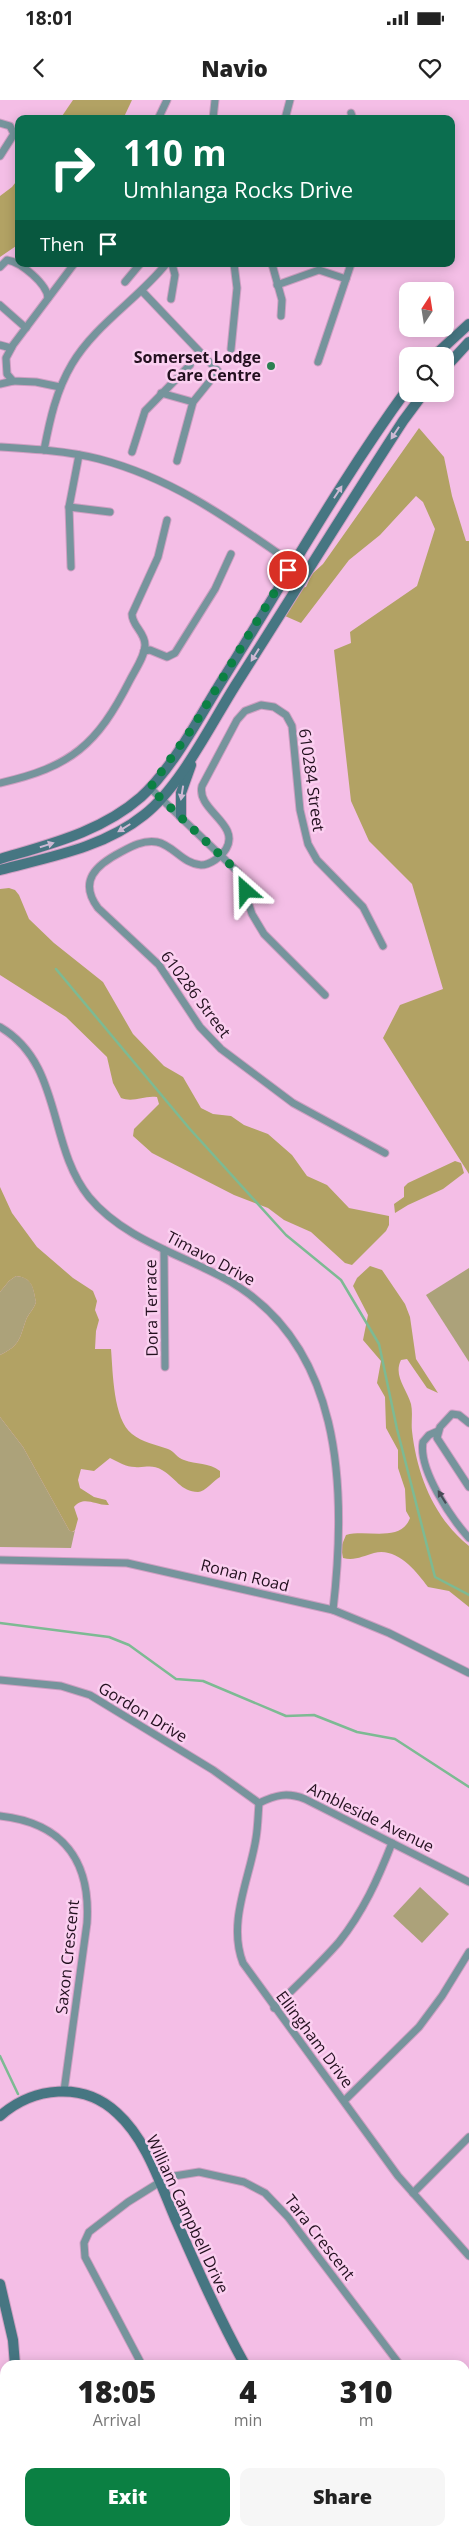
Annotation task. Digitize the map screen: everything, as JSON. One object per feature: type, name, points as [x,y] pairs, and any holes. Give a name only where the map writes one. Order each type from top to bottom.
[{"type":"main road","points":[[444,347],[469,324]]},
{"type":"main road","points":[[454,358],[469,342]]},
{"type":"main road","points":[[0,859],[54,843],[104,823],[150,788],[217,688],[292,563],[399,402]]},
{"type":"main road","points":[[0,870],[90,845],[119,832],[144,815],[161,798],[202,739],[305,572],[402,421],[417,402]]},
{"type":"main road","points":[[181,816],[180,798],[183,783],[202,739]]},
{"type":"main road","name":"William Campbell Drive","points":[[0,2116],[24,2098],[64,2091],[90,2097],[117,2113],[142,2147],[227,2335],[242,2360]]},
{"type":"main road","points":[[0,2284],[14,2340],[15,2360]]},
{"type":"street","points":[[160,115],[166,100]]},
{"type":"street","points":[[213,115],[215,100]]},
{"type":"street","points":[[286,115],[290,100]]},
{"type":"street","points":[[0,123],[10,126],[14,134],[0,156]]},
{"type":"street","points":[[0,267],[7,260],[15,263]]},
{"type":"street","points":[[20,267],[41,282],[47,289],[48,298]]},
{"type":"street","points":[[13,381],[9,378],[5,368],[6,358],[11,348],[72,267]]},
{"type":"street","points":[[125,282],[138,267]]},
{"type":"street","points":[[44,450],[51,411],[60,387],[73,362],[94,336],[142,292],[163,267]]},
{"type":"street","points":[[171,300],[175,275],[173,267]]},
{"type":"street","points":[[231,349],[237,288],[234,267]]},
{"type":"street","points":[[273,267],[282,300],[281,316]]},
{"type":"street","points":[[306,273],[307,267]]},
{"type":"street","points":[[318,362],[350,267]]},
{"type":"street","points":[[277,285],[306,273],[319,270],[346,279]]},
{"type":"street","points":[[142,292],[217,368],[218,372],[193,402],[177,461]]},
{"type":"street","points":[[0,305],[26,328]]},
{"type":"street","points":[[0,345],[11,348]]},
{"type":"street","points":[[132,452],[145,411],[190,364]]},
{"type":"street","points":[[0,384],[13,381],[36,382],[60,387]]},
{"type":"street","points":[[161,393],[193,402]]},
{"type":"street","points":[[0,447],[79,455],[128,468],[169,484],[211,507],[305,572]]},
{"type":"street","points":[[71,567],[69,507],[79,455]]},
{"type":"street","points":[[69,507],[110,512]]},
{"type":"street","points":[[0,783],[49,769],[66,761],[88,743],[114,711],[144,650],[144,637],[132,620],[132,614],[158,557],[167,520]]},
{"type":"street","points":[[144,650],[150,650],[167,656],[175,652],[214,589],[231,554]]},
{"type":"street","name":"610284 Street","points":[[222,855],[228,845],[227,832],[221,820],[203,802],[201,796],[202,786],[241,715],[255,706],[274,707],[286,715],[292,726],[300,810],[308,844],[317,860],[363,907],[383,946]]},
{"type":"street","points":[[150,788],[240,874],[252,914],[264,934],[324,995]]},
{"type":"street","name":"610286 Street","points":[[222,855],[207,864],[200,865],[186,860],[161,843],[142,842],[108,859],[95,869],[90,886],[91,897],[98,908],[159,965],[205,1033],[221,1049],[293,1103],[385,1154]]},
{"type":"street","name":"Timavo Drive","points":[[0,1027],[21,1042],[38,1065],[70,1164],[88,1195],[113,1219],[164,1250],[220,1276],[254,1297],[282,1324],[308,1362],[322,1398],[336,1465],[337,1519],[333,1610]]},
{"type":"street","name":"Dora Terrace","points":[[164,1250],[165,1367]]},
{"type":"street","points":[[469,1423],[454,1414],[448,1417],[438,1431],[426,1437],[423,1442],[426,1468],[431,1481],[469,1538]]},
{"type":"street","points":[[438,1431],[439,1444],[469,1487]]},
{"type":"street","name":"Ronan Road","points":[[0,1560],[127,1563],[333,1610],[389,1633],[469,1673]]},
{"type":"street","name":"Gordon Drive","points":[[0,1680],[60,1686],[90,1695],[213,1770],[259,1803]]},
{"type":"street","name":"Ambleside Avenue","points":[[259,1803],[276,1796],[295,1795],[469,1882]]},
{"type":"street","name":"Ellingham Drive","points":[[259,1803],[256,1838],[240,1909],[238,1945],[243,1963],[274,2008],[413,2193],[469,2256]]},
{"type":"street","name":"Saxon Crescent","points":[[0,1816],[30,1822],[54,1834],[71,1851],[84,1875],[88,1898],[87,1923],[64,2091]]},
{"type":"street","points":[[274,2008],[327,1955],[349,1928],[377,1881],[392,1843]]},
{"type":"street","points":[[345,2100],[419,2027],[442,1996],[469,1952]]},
{"type":"street","points":[[413,2193],[469,2137]]},
{"type":"street","name":"Tara Crescent","points":[[139,2360],[85,2257],[84,2240],[93,2228],[159,2181],[176,2174],[210,2173],[244,2182],[265,2193],[288,2216],[396,2360]]},
{"type":"shaded area","points":[[73,100],[132,100],[125,115],[63,115]]},
{"type":"shaded area","points":[[15,183],[15,247],[0,257],[0,196]]},
{"type":"shaded area","points":[[419,428],[444,457],[452,496],[466,541],[469,541],[469,1174],[383,1038],[400,1005],[443,989],[412,884],[369,841],[351,801],[334,650],[351,643],[350,632],[417,586],[435,529],[423,502],[416,496],[380,535],[349,560],[301,623],[285,616],[301,588],[306,587],[312,574],[323,564]]},
{"type":"shaded area","points":[[9,888],[15,890],[19,895],[29,919],[54,943],[103,982],[133,1034],[164,1066],[183,1077],[201,1108],[213,1114],[231,1116],[244,1125],[268,1134],[292,1155],[307,1176],[327,1185],[349,1208],[389,1216],[389,1225],[386,1231],[352,1265],[345,1263],[311,1232],[284,1220],[268,1208],[234,1195],[152,1153],[133,1136],[134,1129],[159,1104],[157,1097],[130,1100],[121,1098],[113,1083],[107,1057],[66,1017],[0,975],[0,889]]},
{"type":"shaded area","points":[[455,1161],[461,1163],[464,1173],[443,1189],[395,1213],[394,1204],[404,1197],[404,1187],[408,1183]]},
{"type":"shaded area","points":[[0,1187],[12,1213],[37,1247],[73,1278],[93,1291],[97,1301],[95,1310],[99,1320],[95,1349],[111,1349],[115,1395],[121,1418],[126,1427],[136,1437],[170,1450],[182,1459],[211,1466],[220,1471],[220,1477],[201,1492],[187,1490],[158,1468],[128,1466],[110,1458],[94,1471],[81,1469],[78,1480],[80,1488],[94,1497],[106,1500],[109,1505],[86,1501],[78,1504],[74,1507],[78,1519],[75,1530],[72,1532],[69,1530],[23,1447],[0,1417],[0,1355],[12,1348],[18,1341],[36,1302],[31,1284],[22,1277],[16,1276],[0,1292]]},
{"type":"shaded area","points":[[370,1266],[382,1270],[405,1304],[410,1317],[416,1359],[438,1393],[427,1388],[407,1359],[401,1360],[399,1372],[411,1404],[414,1447],[423,1479],[437,1509],[457,1535],[469,1546],[469,1607],[449,1591],[428,1587],[412,1568],[398,1557],[382,1552],[355,1559],[343,1558],[341,1547],[346,1535],[391,1533],[406,1526],[410,1518],[406,1511],[405,1489],[398,1468],[398,1450],[386,1428],[385,1397],[377,1383],[381,1361],[363,1340],[368,1315],[353,1286],[357,1278]]},
{"type":"shaded area","points":[[469,1268],[469,1362],[426,1295]]},
{"type":"shaded area","points":[[16,1276],[29,1281],[33,1288],[36,1302],[18,1341],[12,1348],[0,1355],[0,1292]]},
{"type":"shaded area","points":[[0,1417],[23,1447],[69,1530],[73,1532],[75,1530],[71,1548],[0,1547]]},
{"type":"shaded area","points":[[420,1887],[449,1914],[422,1943],[393,1916]]},
{"type":"waterway","points":[[56,969],[189,1128],[286,1235],[341,1280],[379,1344],[397,1429],[435,1577],[469,1595]]},
{"type":"waterway","points":[[0,1623],[109,1637],[129,1645],[176,1679],[203,1681],[286,1716],[314,1715],[357,1732],[395,1739],[469,1787]]},
{"type":"waterway","points":[[0,2056],[18,2094]]},
{"type":"place","name":"Somerset Lodge Care Centre","points":[[271,366]]},
{"type":"route","points":[[246,891],[238,872],[150,788],[193,727],[247,641],[288,570]]}]
